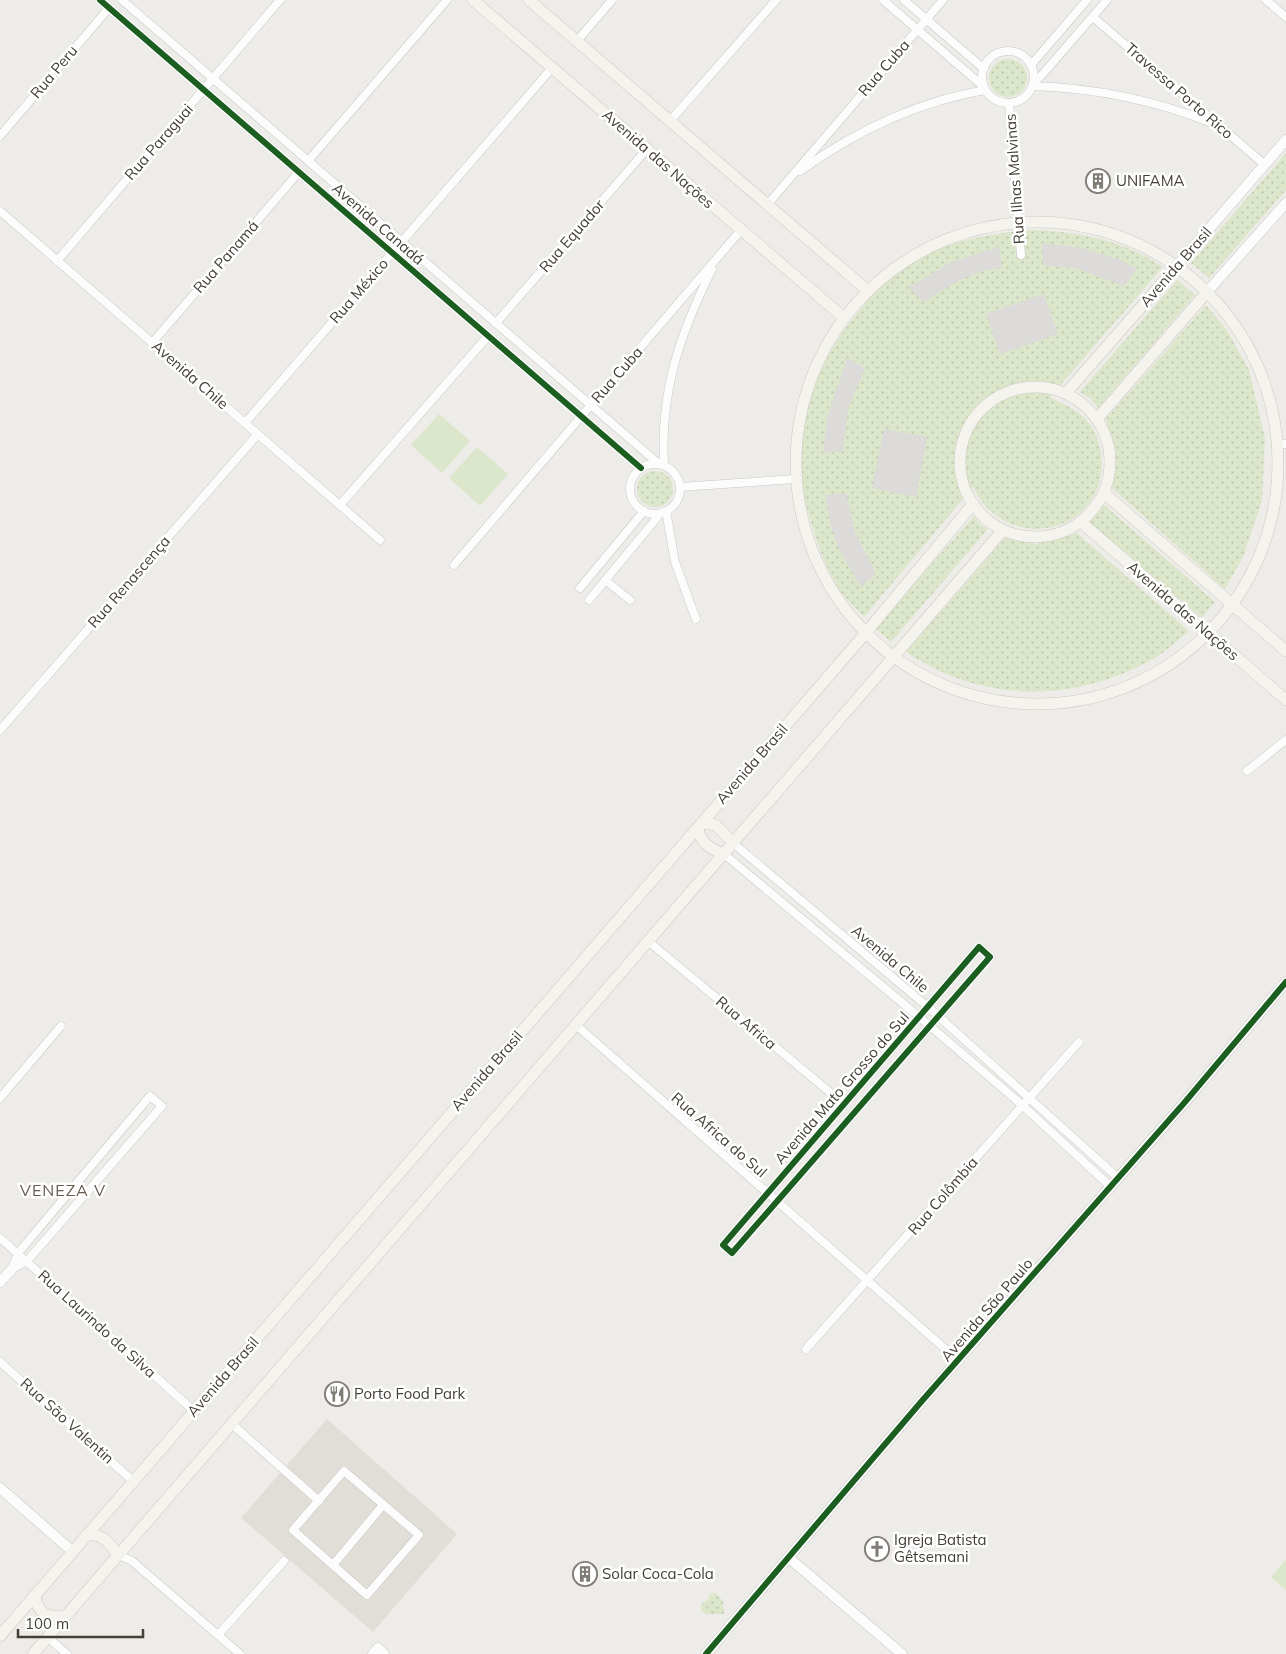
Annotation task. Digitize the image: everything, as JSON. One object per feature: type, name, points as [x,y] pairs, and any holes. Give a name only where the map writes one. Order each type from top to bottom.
[{"type":"main road","name":"Avenida das Nações","points":[[473,0],[843,317]]},
{"type":"main road","points":[[530,0],[867,290]]},
{"type":"main road","points":[[1054,221],[1090,228],[1132,241],[1177,266],[1208,292],[1235,323],[1254,356],[1270,392],[1282,444],[1275,507],[1266,545],[1253,574],[1233,605],[1208,633],[1177,660],[1153,675],[1125,688],[1071,700],[1023,701],[990,698],[952,688],[892,658],[864,635],[847,616],[819,571],[807,542],[795,479],[795,452],[803,399],[817,362],[843,317],[867,290],[913,253],[944,239],[986,227],[1019,222],[1054,221]]},
{"type":"main road","name":"Avenida Brasil","points":[[1066,393],[1177,266]]},
{"type":"main road","points":[[1097,419],[1208,292]]},
{"type":"main road","points":[[1042,387],[1066,393],[1083,404],[1097,419],[1108,442],[1111,468],[1104,493],[1096,506],[1081,522],[1056,534],[1038,537],[1020,536],[1003,530],[986,519],[972,504],[963,484],[960,463],[965,436],[978,412],[997,397],[1019,388],[1042,387]]},
{"type":"main road","points":[[1104,493],[1286,651]]},
{"type":"main road","name":"Avenida Brasil","points":[[3,1628],[35,1595],[864,635],[972,504]]},
{"type":"main road","name":"Avenida das Nações","points":[[1081,522],[1286,700]]},
{"type":"main road","points":[[32,1654],[1003,530]]},
{"type":"main road","points":[[724,854],[715,851],[702,841],[700,825],[716,825],[726,833],[733,843]]},
{"type":"main road","points":[[86,1535],[103,1538],[117,1554]]},
{"type":"main road","points":[[35,1595],[41,1612],[52,1617],[65,1617]]},
{"type":"street","name":"Avenida Canadá","points":[[100,0],[641,468]]},
{"type":"street","name":"Avenida Canadá","points":[[122,0],[662,465]]},
{"type":"street","name":"Rua Paraguai","points":[[57,261],[280,0]]},
{"type":"street","points":[[308,161],[447,0]]},
{"type":"street","points":[[577,41],[612,0]]},
{"type":"street","points":[[670,121],[776,0]]},
{"type":"street","points":[[883,0],[999,102],[1009,103],[1024,98],[1033,84],[1107,0]]},
{"type":"street","points":[[904,0],[984,69]]},
{"type":"street","name":"Rua Cuba","points":[[767,204],[943,0]]},
{"type":"street","points":[[1031,65],[1086,0]]},
{"type":"street","points":[[1266,0],[1286,17]]},
{"type":"street","name":"Rua Peru","points":[[0,136],[109,8]]},
{"type":"street","name":"Travessa Porto Rico","points":[[1093,17],[1265,165]]},
{"type":"street","points":[[985,89],[982,81],[984,69],[991,58],[1005,51],[1020,54],[1031,65],[1034,76],[1033,84]]},
{"type":"street","name":"Rua México","points":[[245,423],[552,68]]},
{"type":"street","points":[[1033,84],[1075,88],[1146,101],[1219,125]]},
{"type":"street","points":[[790,178],[831,148],[893,116],[957,95],[985,89]]},
{"type":"street","name":"Rua Ilhas Malvinas","points":[[1009,103],[1021,255]]},
{"type":"street","name":"Avenida Brasil","points":[[1177,266],[1286,140]]},
{"type":"street","name":"Rua Equador","points":[[496,323],[647,149]]},
{"type":"street","name":"Rua Panamá","points":[[152,343],[299,172]]},
{"type":"street","points":[[1208,292],[1286,203]]},
{"type":"street","name":"Avenida Chile","points":[[0,211],[380,540]]},
{"type":"street","name":"Rua Cuba","points":[[454,565],[741,230]]},
{"type":"street","points":[[662,465],[672,364],[699,296],[717,258]]},
{"type":"street","points":[[340,505],[488,336]]},
{"type":"street","name":"Rua Renascença","points":[[0,730],[258,434]]},
{"type":"street","points":[[589,600],[663,512],[677,501],[680,487],[674,472],[662,465],[648,464],[641,468],[631,479],[630,494],[638,507],[644,511],[663,512]]},
{"type":"street","points":[[680,487],[795,479]]},
{"type":"street","points":[[580,588],[644,511]]},
{"type":"street","points":[[663,512],[676,562],[696,619]]},
{"type":"street","points":[[604,580],[630,600]]},
{"type":"street","points":[[1247,771],[1286,740]]},
{"type":"street","name":"Avenida Chile","points":[[733,843],[938,1016],[1117,1177]]},
{"type":"street","name":"Avenida Chile","points":[[724,854],[1022,1105],[1110,1186]]},
{"type":"street","name":"Rua Africa","points":[[648,941],[844,1104]]},
{"type":"street","name":"Avenida Mato Grosso do Sul","points":[[979,947],[990,957],[938,1016],[732,1253],[723,1245],[979,947]]},
{"type":"street","name":"Avenida São Paulo","points":[[706,1654],[921,1402],[959,1361],[1117,1177],[1185,1102],[1286,982]]},
{"type":"street","name":"Rua Africa do Sul","points":[[576,1025],[959,1361]]},
{"type":"street","points":[[0,1098],[61,1026]]},
{"type":"street","name":"Rua Colômbia","points":[[806,1349],[1079,1042]]},
{"type":"street","points":[[0,1282],[12,1269],[27,1261],[162,1106],[150,1096],[18,1253],[12,1269]]},
{"type":"street","name":"Rua Laurindo da Silva","points":[[0,1238],[194,1411]]},
{"type":"street","name":"Rua São Valentin","points":[[0,1362],[133,1481]]},
{"type":"street","points":[[232,1424],[319,1501]]},
{"type":"street","points":[[344,1471],[384,1505],[420,1535],[367,1595],[293,1530],[344,1471]]},
{"type":"street","points":[[0,1488],[72,1551]]},
{"type":"street","points":[[333,1565],[384,1505]]},
{"type":"street","points":[[117,1554],[132,1561],[240,1654]]},
{"type":"street","points":[[789,1558],[902,1654]]},
{"type":"street","points":[[218,1635],[284,1561]]},
{"type":"street","points":[[47,1637],[67,1654]]},
{"type":"street","points":[[373,1654],[378,1648],[384,1654]]},
{"type":"shaded area","points":[[1042,243],[1082,248],[1120,260],[1137,269],[1124,286],[1079,269],[1043,265]]},
{"type":"shaded area","points":[[999,247],[1002,267],[980,272],[958,281],[923,302],[909,287],[951,262]]},
{"type":"shaded area","points":[[1044,294],[1058,334],[1000,354],[986,314]]},
{"type":"shaded area","points":[[847,358],[865,368],[848,408],[843,451],[823,453],[827,418]]},
{"type":"shaded area","points":[[884,429],[927,437],[916,497],[872,488]]},
{"type":"shaded area","points":[[846,493],[855,532],[876,574],[861,587],[840,551],[831,527],[825,495]]},
{"type":"shaded area","points":[[327,1419],[457,1534],[373,1632],[241,1518]]},
{"type":"green space","points":[[1008,59],[1021,65],[1027,78],[1021,91],[1008,97],[995,91],[989,78],[995,65]]},
{"type":"green space","points":[[1286,153],[1286,190],[1209,278],[1191,263]]},
{"type":"green space","points":[[1036,230],[1070,233],[1117,244],[1133,250],[1163,267],[1050,397],[1080,414],[1093,429],[1101,453],[1100,480],[1090,502],[1074,517],[1054,527],[1032,529],[1009,523],[989,509],[973,487],[864,617],[841,592],[827,567],[802,489],[801,442],[811,397],[819,376],[841,335],[872,295],[897,270],[920,257],[952,244],[1002,233]]},
{"type":"green space","points":[[1177,280],[1195,295],[1098,408],[1091,399],[1080,392]]},
{"type":"green space","points":[[1206,305],[1226,329],[1249,370],[1265,438],[1262,501],[1243,557],[1225,589],[1111,487],[1114,453],[1106,419]]},
{"type":"green space","points":[[439,414],[470,441],[442,473],[411,445]]},
{"type":"green space","points":[[477,447],[508,474],[480,506],[449,478]]},
{"type":"green space","points":[[655,471],[662,472],[668,476],[672,482],[672,496],[668,502],[662,506],[655,507],[648,506],[642,502],[638,496],[637,489],[638,482],[642,476],[648,472]]},
{"type":"green space","points":[[1103,504],[1215,602],[1202,618],[1088,521]]},
{"type":"green space","points":[[974,516],[980,524],[988,529],[891,642],[875,628]]},
{"type":"green space","points":[[1077,533],[1189,631],[1158,656],[1123,674],[1091,684],[1060,690],[1028,692],[996,688],[965,681],[935,669],[906,652],[1005,538],[1036,544]]},
{"type":"green space","points":[[1286,1560],[1286,1590],[1271,1577]]},
{"type":"green space","points":[[716,1593],[723,1601],[724,1614],[706,1614],[701,1610],[701,1604],[708,1600],[710,1594]]},
{"type":"cycle path","points":[[100,0],[641,468]]},
{"type":"cycle path","points":[[979,947],[990,957],[732,1253],[723,1245],[979,947]]},
{"type":"cycle path","points":[[706,1654],[921,1402],[1185,1102],[1286,982]]},
{"type":"place","name":"UNIFAMA","points":[[1098,181]]},
{"type":"place","name":"Porto Food Park","points":[[337,1394]]},
{"type":"place","name":"Igreja Batista Gêtsemani","points":[[877,1549]]},
{"type":"place","name":"Solar Coca-Cola","points":[[585,1574]]},
{"type":"district","name":"VENEZA V","points":[[63,1190]]}]
